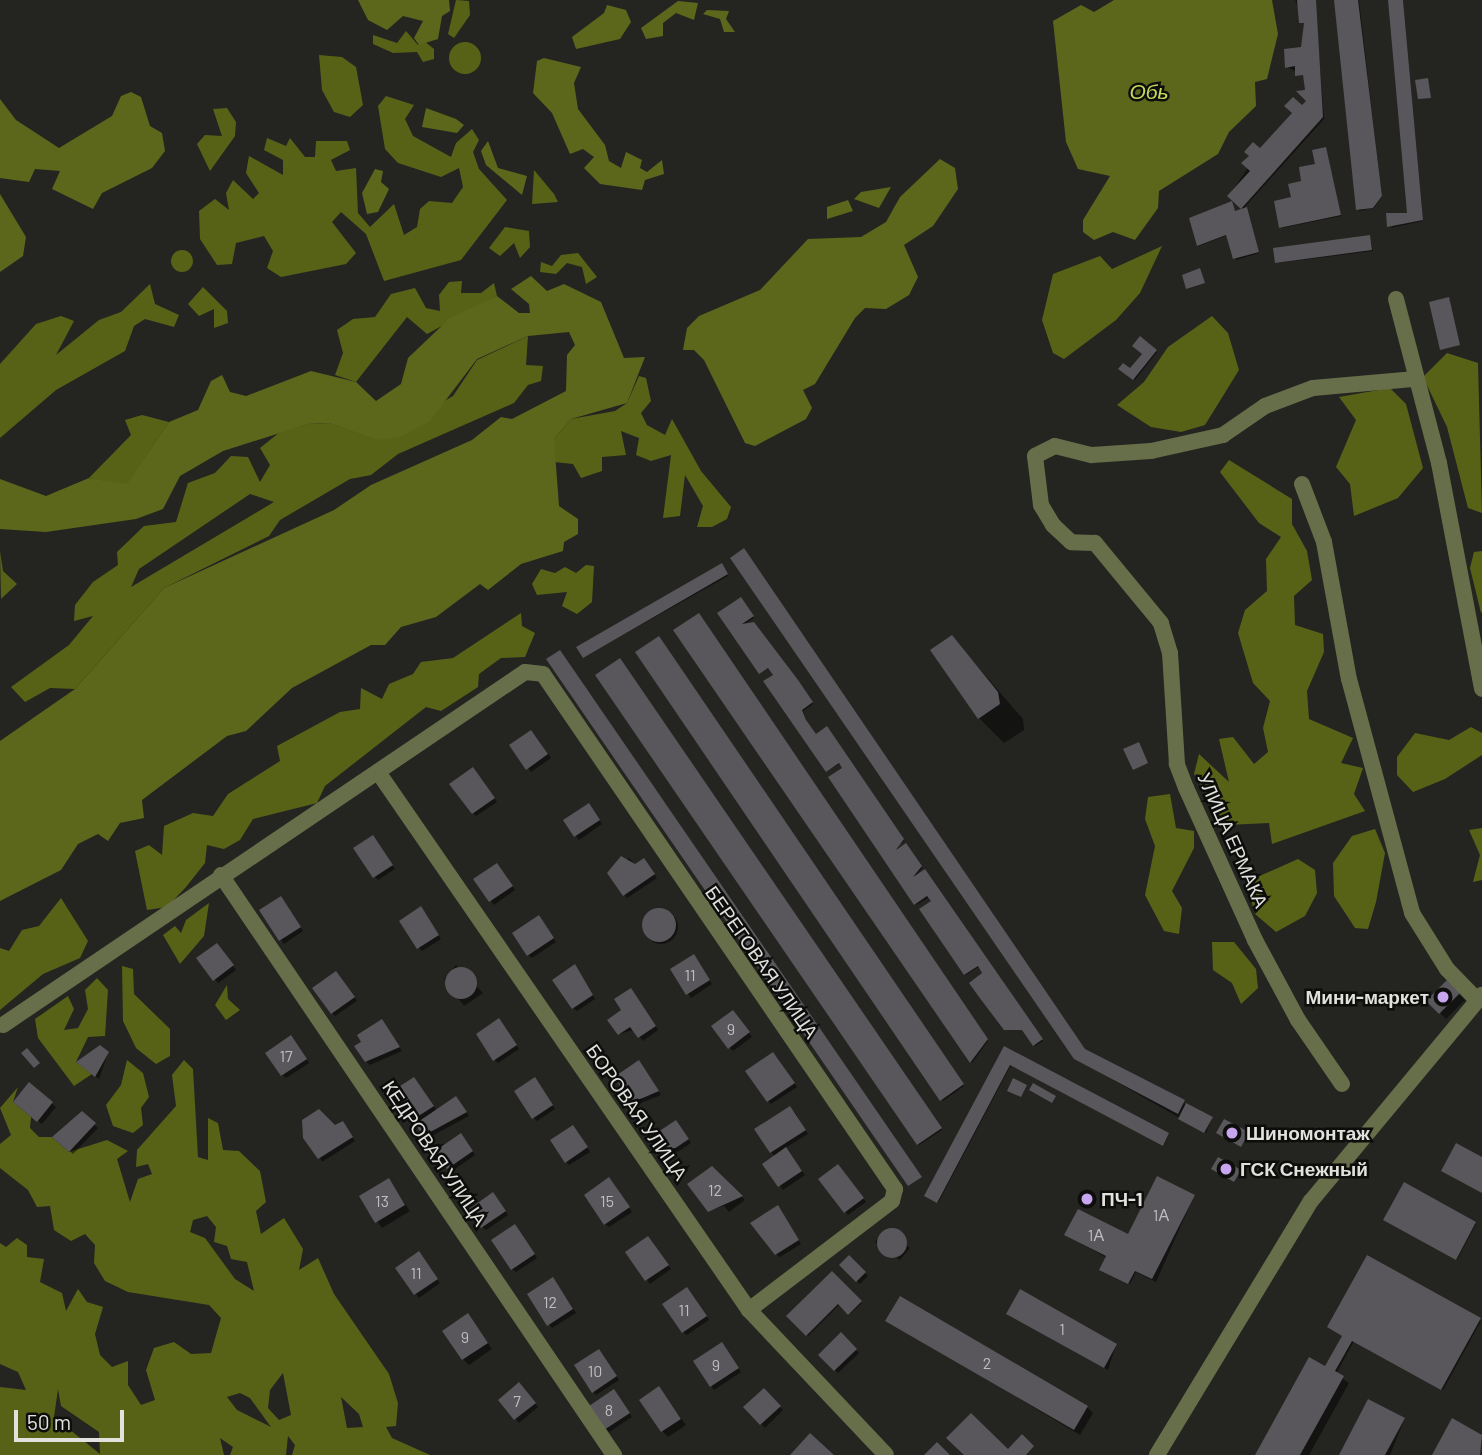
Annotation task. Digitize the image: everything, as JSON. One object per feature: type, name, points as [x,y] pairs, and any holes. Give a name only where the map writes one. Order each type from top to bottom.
[{"type":"street","points":[[1396,299],[1413,379],[1439,463],[1482,689]]},
{"type":"street","name":"УЛИЦА ЕРМАКА","points":[[1342,1084],[1267,963],[1186,788],[1177,764],[1170,653],[1161,623],[1095,543],[1071,542],[1053,524],[1041,505],[1035,456],[1055,446],[1092,455],[1151,451],[1223,435],[1265,406],[1313,387],[1413,379]]},
{"type":"street","points":[[1157,1455],[1311,1201],[1480,998],[1447,969],[1412,913],[1349,679],[1324,542],[1302,484]]},
{"type":"street","name":"БЕРЕГОВАЯ УЛИЦА","points":[[378,772],[525,672],[543,674],[895,1189],[892,1201],[749,1310]]},
{"type":"street","points":[[4,1025],[221,875],[378,772]]},
{"type":"street","name":"БОРОВАЯ УЛИЦА","points":[[378,772],[749,1310],[886,1455]]},
{"type":"street","name":"КЕДРОВАЯ УЛИЦА","points":[[221,875],[614,1455]]},
{"type":"shaded area","points":[[456,0],[469,1],[470,15],[454,38],[448,34]]},
{"type":"shaded area","points":[[406,31],[418,45],[424,41],[434,49],[434,59],[423,62],[417,52],[393,53],[373,44],[373,35],[397,43]]},
{"type":"shaded area","points":[[465,42],[476,47],[481,58],[476,69],[465,74],[454,69],[449,58],[454,47]]},
{"type":"shaded area","points":[[319,55],[342,57],[356,67],[363,105],[350,117],[334,112],[322,90]]},
{"type":"shaded area","points":[[386,96],[414,105],[405,119],[413,136],[451,157],[456,143],[472,129],[479,140],[473,152],[479,169],[507,200],[461,260],[384,281],[366,234],[341,212],[332,222],[356,253],[346,264],[281,277],[267,268],[273,251],[264,236],[236,243],[232,264],[217,265],[200,239],[199,211],[215,199],[229,210],[226,193],[233,180],[253,199],[259,193],[246,173],[249,156],[283,175],[283,160],[264,150],[267,138],[286,146],[290,138],[305,157],[315,157],[316,141],[347,141],[350,150],[331,160],[336,171],[356,168],[358,213],[370,227],[394,204],[404,235],[417,227],[420,209],[429,201],[452,203],[463,187],[459,168],[441,177],[398,163],[385,149],[378,106]]},
{"type":"shaded area","points":[[227,108],[236,122],[235,136],[210,171],[197,144],[205,135],[222,136],[213,109]]},
{"type":"shaded area","points":[[534,170],[554,194],[558,202],[532,204]]},
{"type":"shaded area","points":[[505,227],[529,231],[530,247],[520,258],[514,243],[500,256],[489,248]]},
{"type":"shaded area","points":[[1162,246],[1140,293],[1116,320],[1064,359],[1053,353],[1042,320],[1053,274],[1100,256],[1112,269]]},
{"type":"shaded area","points":[[182,250],[190,253],[193,261],[190,269],[182,272],[174,269],[171,261],[174,253]]},
{"type":"shaded area","points":[[578,253],[597,277],[586,284],[582,267],[567,263],[556,274],[540,272],[541,262],[552,266],[561,255]]},
{"type":"shaded area","points":[[462,281],[461,293],[481,293],[494,283],[497,296],[427,334],[407,317],[356,382],[335,375],[343,353],[337,330],[353,319],[375,317],[391,294],[415,288],[426,308],[440,311],[439,295],[449,282]]},
{"type":"shaded area","points":[[150,284],[155,304],[179,315],[174,327],[145,319],[134,326],[125,351],[56,390],[0,438],[0,364],[36,324],[61,316],[74,321],[56,355],[99,320],[121,312]]},
{"type":"shaded area","points":[[203,287],[227,311],[228,323],[214,328],[214,309],[199,316],[188,304]]},
{"type":"shaded area","points":[[1212,316],[1228,333],[1239,370],[1205,425],[1181,432],[1151,427],[1117,405],[1144,382],[1168,347]]},
{"type":"shaded area","points":[[528,336],[526,365],[543,366],[541,381],[528,385],[514,403],[398,454],[371,475],[350,479],[280,520],[269,536],[164,588],[75,689],[50,688],[25,702],[11,687],[69,645],[93,616],[74,621],[75,605],[93,582],[118,565],[117,552],[144,526],[176,522],[188,483],[215,473],[231,456],[248,457],[260,482],[270,465],[260,448],[280,432],[308,424],[329,423],[379,439],[453,396],[477,360]],"holes":[[[250,494],[274,502],[131,587],[139,569]]]},
{"type":"shaded area","points":[[1447,353],[1478,363],[1482,513],[1468,508],[1447,427],[1423,377]]},
{"type":"shaded area","points":[[639,376],[646,378],[651,401],[641,413],[647,425],[665,435],[672,419],[701,471],[731,507],[727,519],[712,527],[697,527],[703,506],[685,475],[680,516],[663,518],[671,455],[651,461],[636,455],[639,438],[621,431],[626,455],[602,457],[602,471],[581,478],[573,464],[554,462],[554,439],[571,419],[615,411],[627,403]]},
{"type":"shaded area","points":[[1390,388],[1406,404],[1423,468],[1398,498],[1354,516],[1350,484],[1336,467],[1356,420],[1339,397]]},
{"type":"shaded area","points":[[142,415],[169,422],[127,485],[89,478],[131,435],[125,420]]},
{"type":"shaded area","points":[[1229,460],[1292,499],[1292,524],[1307,551],[1312,580],[1294,596],[1295,625],[1323,634],[1324,652],[1307,691],[1309,719],[1353,738],[1341,763],[1363,768],[1354,794],[1365,811],[1272,844],[1269,823],[1226,825],[1194,774],[1199,754],[1229,782],[1219,739],[1233,737],[1254,764],[1268,752],[1263,728],[1270,701],[1253,683],[1238,633],[1245,610],[1267,591],[1266,559],[1281,537],[1259,523],[1220,472]]},
{"type":"shaded area","points":[[0,551],[3,571],[17,584],[1,599]]},
{"type":"shaded area","points":[[1482,551],[1481,613],[1470,568],[1474,552]]},
{"type":"shaded area","points":[[586,565],[594,566],[592,602],[577,614],[562,606],[567,592],[537,595],[532,584],[541,569],[555,573],[565,567],[576,573]]},
{"type":"shaded area","points":[[521,613],[522,626],[535,633],[525,657],[501,658],[479,674],[478,687],[441,711],[426,707],[325,786],[317,803],[253,819],[240,840],[224,849],[207,845],[205,863],[186,887],[167,907],[147,910],[135,851],[149,845],[162,855],[164,826],[193,813],[213,816],[228,794],[280,761],[277,746],[340,712],[360,709],[361,688],[382,699],[389,684],[413,674],[421,662],[453,658]]},
{"type":"shaded area","points":[[1471,727],[1482,733],[1482,755],[1445,779],[1413,792],[1397,775],[1397,757],[1415,733],[1449,740]]},
{"type":"shaded area","points":[[1170,794],[1176,828],[1194,831],[1194,848],[1172,891],[1182,908],[1179,934],[1164,931],[1145,895],[1155,846],[1145,819],[1148,797]]},
{"type":"shaded area","points":[[1482,828],[1482,880],[1473,882],[1480,855],[1469,830]]},
{"type":"shaded area","points":[[1375,829],[1385,853],[1376,902],[1368,929],[1355,928],[1334,896],[1333,863],[1352,836]]},
{"type":"shaded area","points":[[1298,859],[1315,870],[1317,893],[1305,916],[1276,932],[1255,914],[1246,882]]},
{"type":"shaded area","points":[[61,898],[88,941],[80,958],[43,974],[0,1010],[0,948],[9,951],[22,930],[39,926]]},
{"type":"shaded area","points":[[209,903],[204,936],[180,964],[163,935],[175,926],[181,933],[186,920]]},
{"type":"shaded area","points":[[1212,942],[1234,942],[1256,969],[1258,988],[1241,1004],[1232,983],[1213,970]]},
{"type":"shaded area","points":[[122,966],[133,969],[134,994],[170,1029],[170,1056],[156,1064],[136,1048],[123,1021]]},
{"type":"shaded area","points":[[97,978],[108,990],[105,1036],[88,1037],[76,1062],[92,1074],[74,1086],[38,1038],[35,1019],[68,996],[74,1009],[64,1030],[78,1028],[88,1009],[85,990]]},
{"type":"shaded area","points":[[227,985],[228,999],[240,1010],[226,1020],[215,1005]]},
{"type":"shaded area","points":[[127,1060],[143,1073],[149,1097],[141,1108],[143,1125],[133,1133],[113,1126],[106,1105],[121,1085]]},
{"type":"shaded area","points":[[184,1060],[193,1069],[198,1157],[208,1160],[208,1118],[218,1123],[223,1150],[239,1151],[260,1171],[266,1202],[256,1211],[261,1234],[284,1218],[303,1249],[299,1270],[318,1258],[334,1294],[389,1374],[398,1403],[396,1426],[386,1427],[392,1438],[430,1455],[292,1455],[295,1445],[288,1436],[286,1455],[230,1455],[233,1447],[220,1438],[224,1455],[0,1455],[0,1387],[26,1390],[18,1372],[0,1364],[0,1243],[6,1247],[17,1238],[27,1245],[27,1257],[44,1259],[40,1282],[62,1293],[66,1311],[78,1289],[87,1302],[103,1307],[95,1334],[100,1355],[112,1367],[128,1361],[128,1385],[141,1405],[155,1400],[146,1370],[154,1348],[174,1342],[191,1354],[211,1353],[221,1318],[209,1305],[128,1292],[105,1281],[94,1263],[95,1245],[85,1234],[71,1241],[54,1230],[50,1206],[37,1207],[28,1190],[0,1168],[0,1144],[11,1135],[0,1108],[18,1087],[13,1102],[31,1117],[30,1128],[39,1137],[52,1137],[69,1152],[107,1140],[128,1151],[117,1159],[130,1202],[138,1179],[152,1174],[148,1164],[136,1167],[137,1150],[176,1106],[172,1075]],"holes":[[[207,1216],[216,1227],[214,1242],[227,1246],[231,1259],[247,1262],[254,1291],[235,1279],[205,1238],[190,1232],[193,1220]],[[283,1373],[291,1415],[279,1420],[268,1408],[270,1390]],[[58,1389],[61,1406],[99,1432],[100,1454],[54,1417]],[[240,1393],[250,1398],[271,1427],[237,1410],[227,1397]],[[341,1397],[359,1414],[363,1427],[347,1428]]]},
{"type":"water","points":[[358,0],[449,0],[450,11],[442,16],[438,39],[419,45],[414,38],[423,21],[403,16],[387,30],[368,20]]},
{"type":"water","name":"Обь","points":[[1114,0],[1272,0],[1278,34],[1267,79],[1255,82],[1256,106],[1229,132],[1218,154],[1159,191],[1158,208],[1135,240],[1113,232],[1094,240],[1083,232],[1083,220],[1110,176],[1078,169],[1066,142],[1053,21],[1081,5],[1094,12]]},
{"type":"water","points":[[678,1],[698,3],[694,20],[676,13],[663,23],[663,36],[646,39],[641,28]]},
{"type":"water","points":[[607,5],[626,10],[631,22],[620,39],[576,49],[572,37],[604,13]]},
{"type":"water","points":[[707,10],[729,11],[726,19],[735,32],[724,32],[720,19],[703,14]]},
{"type":"water","points":[[544,58],[581,67],[574,83],[578,109],[605,145],[609,161],[621,168],[626,152],[642,160],[640,168],[647,172],[662,160],[664,174],[645,180],[642,190],[600,184],[584,168],[594,157],[583,149],[570,154],[552,113],[533,93],[537,61]]},
{"type":"water","points":[[131,92],[141,97],[150,126],[162,133],[165,151],[152,168],[102,193],[93,209],[52,189],[60,171],[35,169],[29,182],[0,178],[0,99],[16,120],[59,148],[112,116],[121,96]]},
{"type":"water","points":[[426,108],[456,119],[464,125],[457,133],[422,127]]},
{"type":"water","points":[[488,141],[498,168],[527,176],[522,195],[486,165],[481,151]]},
{"type":"water","points":[[940,159],[955,168],[958,189],[933,226],[904,245],[918,277],[909,295],[886,309],[865,308],[855,318],[815,384],[803,390],[812,408],[806,419],[755,446],[745,443],[704,360],[694,350],[683,350],[687,328],[699,316],[760,290],[808,239],[861,237],[886,222],[900,197]]},
{"type":"water","points":[[375,169],[383,171],[381,182],[389,189],[378,212],[367,214],[362,193]]},
{"type":"water","points":[[891,187],[879,208],[854,199],[861,192]]},
{"type":"water","points":[[0,194],[26,237],[23,256],[0,272]]},
{"type":"water","points":[[848,200],[853,211],[827,219],[827,207]]},
{"type":"water","points":[[531,276],[547,291],[564,284],[601,302],[624,358],[645,357],[627,403],[571,419],[554,439],[559,506],[578,519],[578,534],[564,542],[563,551],[521,564],[488,590],[480,584],[436,617],[401,627],[385,645],[371,645],[292,688],[246,731],[227,736],[142,800],[144,818],[120,823],[108,841],[98,834],[78,844],[61,870],[0,901],[0,741],[75,689],[164,588],[334,510],[371,485],[472,440],[501,417],[512,419],[566,391],[567,355],[575,345],[569,332],[528,336],[477,359],[430,421],[402,436],[379,440],[329,423],[308,424],[223,451],[180,476],[163,509],[136,519],[46,532],[0,529],[0,479],[46,496],[89,478],[127,484],[169,422],[198,410],[211,381],[222,375],[230,392],[246,396],[311,371],[356,382],[376,401],[401,384],[408,358],[450,318],[497,296],[519,313],[530,313],[529,304],[511,289]]},
{"type":"building","points":[[1297,0],[1316,0],[1323,117],[1241,209],[1227,196],[1250,171],[1241,163],[1249,156],[1244,152],[1253,142],[1260,148],[1292,113],[1284,106],[1293,97],[1302,105],[1306,101],[1296,91],[1305,90],[1303,75],[1295,76],[1295,66],[1285,68],[1284,49],[1301,47],[1304,23],[1299,23]]},
{"type":"building","points":[[1334,0],[1358,0],[1382,196],[1373,208],[1356,210]]},
{"type":"building","points":[[1388,0],[1403,0],[1423,220],[1387,227],[1386,213],[1407,213]]},
{"type":"building","points":[[1428,78],[1431,98],[1418,99],[1415,80]]},
{"type":"building","points":[[1326,147],[1341,215],[1279,228],[1274,201],[1291,197],[1288,184],[1301,181],[1299,167],[1315,164],[1312,150]]},
{"type":"building","points":[[1232,201],[1235,211],[1247,207],[1259,252],[1233,259],[1226,235],[1197,246],[1189,218]]},
{"type":"building","points":[[1370,235],[1372,250],[1275,263],[1273,248]]},
{"type":"building","points":[[1200,268],[1205,283],[1186,289],[1182,275]]},
{"type":"building","points":[[1449,297],[1460,345],[1440,350],[1429,302]]},
{"type":"building","points":[[1140,336],[1157,350],[1133,380],[1118,369],[1123,363],[1130,368],[1142,354],[1132,346]]},
{"type":"building","points":[[744,548],[1085,1049],[1185,1100],[1178,1114],[1074,1059],[730,558]]},
{"type":"building","points":[[722,563],[728,574],[583,658],[576,647]]},
{"type":"building","points":[[741,597],[754,616],[742,624],[754,622],[798,680],[813,702],[802,710],[806,720],[816,734],[827,726],[904,839],[896,850],[906,843],[922,866],[913,877],[925,869],[1043,1039],[1033,1046],[1022,1030],[1004,1030],[979,997],[969,983],[982,973],[978,966],[964,975],[919,909],[931,901],[927,896],[914,905],[828,777],[842,768],[839,763],[826,772],[763,681],[773,675],[768,668],[759,674],[717,613]]},
{"type":"building","points":[[699,613],[988,1039],[970,1063],[673,630]]},
{"type":"building","points":[[952,635],[998,692],[1000,704],[978,719],[930,650]]},
{"type":"building","points":[[659,636],[964,1084],[940,1101],[635,652]]},
{"type":"building","points":[[560,650],[922,1177],[908,1186],[546,659]]},
{"type":"building","points":[[620,658],[942,1128],[917,1145],[595,675]]},
{"type":"building","points":[[531,730],[548,754],[526,770],[509,745]]},
{"type":"building","points":[[1139,742],[1148,763],[1133,770],[1123,749]]},
{"type":"building","points":[[473,767],[495,798],[472,814],[449,784]]},
{"type":"building","points":[[589,803],[600,820],[574,837],[563,820]]},
{"type":"building","points":[[373,835],[393,865],[373,878],[353,848]]},
{"type":"building","points":[[621,856],[635,864],[644,858],[655,874],[623,896],[607,873]]},
{"type":"building","points":[[497,863],[513,886],[489,902],[473,879]]},
{"type":"building","points":[[281,896],[301,927],[279,941],[259,910]]},
{"type":"building","points":[[421,906],[439,935],[417,949],[399,921]]},
{"type":"building","points":[[659,908],[671,913],[676,925],[671,937],[659,942],[647,937],[642,925],[647,913]]},
{"type":"building","points":[[539,915],[554,938],[527,956],[512,933]]},
{"type":"building","points":[[217,943],[234,965],[213,981],[196,958]]},
{"type":"building","points":[[694,954],[710,980],[686,995],[670,969]]},
{"type":"building","points":[[575,964],[593,995],[572,1009],[552,980]]},
{"type":"building","points":[[461,967],[473,971],[477,983],[473,995],[461,999],[449,995],[445,983],[449,971]]},
{"type":"building","points":[[336,971],[355,997],[331,1014],[312,988]]},
{"type":"building","name":"Мини-маркет","points":[[1447,980],[1460,993],[1439,1014],[1426,1001]]},
{"type":"building","points":[[631,988],[656,1026],[638,1038],[630,1027],[618,1035],[607,1020],[621,1010],[614,999]]},
{"type":"building","points":[[733,1010],[750,1032],[728,1049],[711,1026]]},
{"type":"building","points":[[499,1018],[517,1045],[493,1061],[476,1034]]},
{"type":"building","points":[[382,1019],[400,1047],[365,1062],[354,1046],[361,1042],[357,1035]]},
{"type":"building","points":[[291,1035],[307,1059],[281,1076],[265,1053]]},
{"type":"building","points":[[100,1045],[109,1052],[95,1077],[76,1062]]},
{"type":"building","points":[[1004,1046],[1169,1133],[1163,1146],[1010,1065],[937,1203],[924,1196]]},
{"type":"building","points":[[27,1048],[40,1063],[34,1068],[21,1053]]},
{"type":"building","points":[[773,1052],[795,1083],[767,1102],[745,1071]]},
{"type":"building","points":[[639,1060],[659,1091],[631,1103],[614,1077]]},
{"type":"building","points":[[414,1077],[434,1106],[414,1119],[394,1090]]},
{"type":"building","points":[[535,1077],[553,1105],[532,1119],[514,1091]]},
{"type":"building","points":[[1013,1078],[1027,1085],[1021,1097],[1007,1091]]},
{"type":"building","points":[[29,1082],[53,1102],[37,1122],[13,1102]]},
{"type":"building","points":[[1033,1083],[1056,1096],[1052,1103],[1029,1090]]},
{"type":"building","points":[[456,1096],[467,1112],[423,1136],[415,1124]]},
{"type":"building","points":[[1186,1103],[1213,1117],[1204,1133],[1178,1119]]},
{"type":"building","points":[[790,1106],[806,1130],[770,1153],[754,1129]]},
{"type":"building","points":[[319,1109],[335,1125],[343,1121],[353,1137],[318,1159],[303,1138],[302,1120]]},
{"type":"building","points":[[82,1111],[96,1123],[69,1152],[52,1137]]},
{"type":"building","name":"Шиномонтаж","points":[[1224,1119],[1249,1132],[1241,1147],[1216,1133]]},
{"type":"building","points":[[676,1120],[689,1139],[668,1153],[655,1134]]},
{"type":"building","points":[[573,1125],[588,1147],[565,1163],[550,1140]]},
{"type":"building","points":[[461,1133],[473,1151],[447,1169],[435,1151]]},
{"type":"building","points":[[1456,1143],[1482,1157],[1482,1193],[1441,1171]]},
{"type":"building","points":[[786,1147],[802,1171],[778,1187],[762,1164]]},
{"type":"building","name":"ГСК Снежный","points":[[1218,1157],[1241,1170],[1234,1182],[1211,1169]]},
{"type":"building","points":[[838,1164],[864,1198],[844,1213],[818,1179]]},
{"type":"building","points":[[712,1166],[743,1196],[708,1212],[687,1184]]},
{"type":"building","points":[[1157,1176],[1195,1195],[1152,1279],[1135,1271],[1128,1284],[1099,1270],[1106,1256],[1064,1235],[1078,1209],[1128,1234]]},
{"type":"building","points":[[609,1177],[630,1207],[604,1225],[584,1195]]},
{"type":"building","points":[[389,1178],[405,1205],[375,1223],[359,1196]]},
{"type":"building","points":[[1404,1182],[1476,1222],[1456,1260],[1383,1220]]},
{"type":"building","points":[[493,1192],[506,1211],[481,1228],[468,1210]]},
{"type":"building","points":[[778,1205],[799,1240],[775,1255],[750,1223]]},
{"type":"building","points":[[515,1224],[535,1254],[511,1270],[491,1240]]},
{"type":"building","points":[[892,1228],[903,1232],[907,1243],[903,1254],[892,1258],[881,1254],[877,1243],[881,1232]]},
{"type":"building","points":[[648,1236],[669,1265],[645,1281],[625,1252]]},
{"type":"building","points":[[419,1251],[438,1279],[414,1295],[395,1268]]},
{"type":"building","points":[[849,1255],[866,1272],[856,1282],[839,1265]]},
{"type":"building","points":[[1367,1255],[1481,1318],[1441,1390],[1352,1341],[1335,1371],[1344,1376],[1300,1455],[1255,1455],[1309,1357],[1325,1366],[1342,1336],[1327,1327]]},
{"type":"building","points":[[832,1271],[862,1301],[848,1315],[838,1304],[806,1336],[786,1316]]},
{"type":"building","points":[[553,1277],[573,1309],[547,1326],[527,1294]]},
{"type":"building","points":[[687,1287],[707,1316],[682,1333],[662,1304]]},
{"type":"building","points":[[1020,1289],[1117,1344],[1104,1368],[1006,1314]]},
{"type":"building","points":[[900,1296],[1088,1406],[1074,1430],[885,1321]]},
{"type":"building","points":[[468,1313],[488,1343],[462,1360],[442,1331]]},
{"type":"building","points":[[841,1332],[857,1349],[834,1371],[818,1355]]},
{"type":"building","points":[[722,1342],[739,1368],[710,1387],[693,1361]]},
{"type":"building","points":[[599,1349],[617,1376],[592,1393],[574,1365]]},
{"type":"building","points":[[519,1382],[536,1403],[514,1420],[498,1400]]},
{"type":"building","points":[[659,1386],[681,1419],[661,1432],[639,1400]]},
{"type":"building","points":[[764,1388],[781,1406],[760,1425],[743,1407]]},
{"type":"building","points":[[614,1389],[630,1413],[604,1430],[589,1406]]},
{"type":"building","points":[[1368,1399],[1405,1418],[1385,1455],[1339,1455]]},
{"type":"building","points":[[971,1413],[1008,1449],[1022,1434],[1034,1446],[1026,1455],[964,1455],[946,1438]]},
{"type":"building","points":[[1452,1418],[1482,1435],[1480,1455],[1432,1455]]},
{"type":"building","points":[[810,1433],[834,1455],[790,1455]]},
{"type":"building","points":[[937,1442],[950,1455],[924,1455]]},
{"type":"place","name":"Мини-маркет","points":[[1443,997]]},
{"type":"place","name":"Шиномонтаж","points":[[1232,1133]]},
{"type":"place","name":"ГСК Снежный","points":[[1226,1169]]},
{"type":"place","name":"ПЧ-1","points":[[1087,1199]]}]
